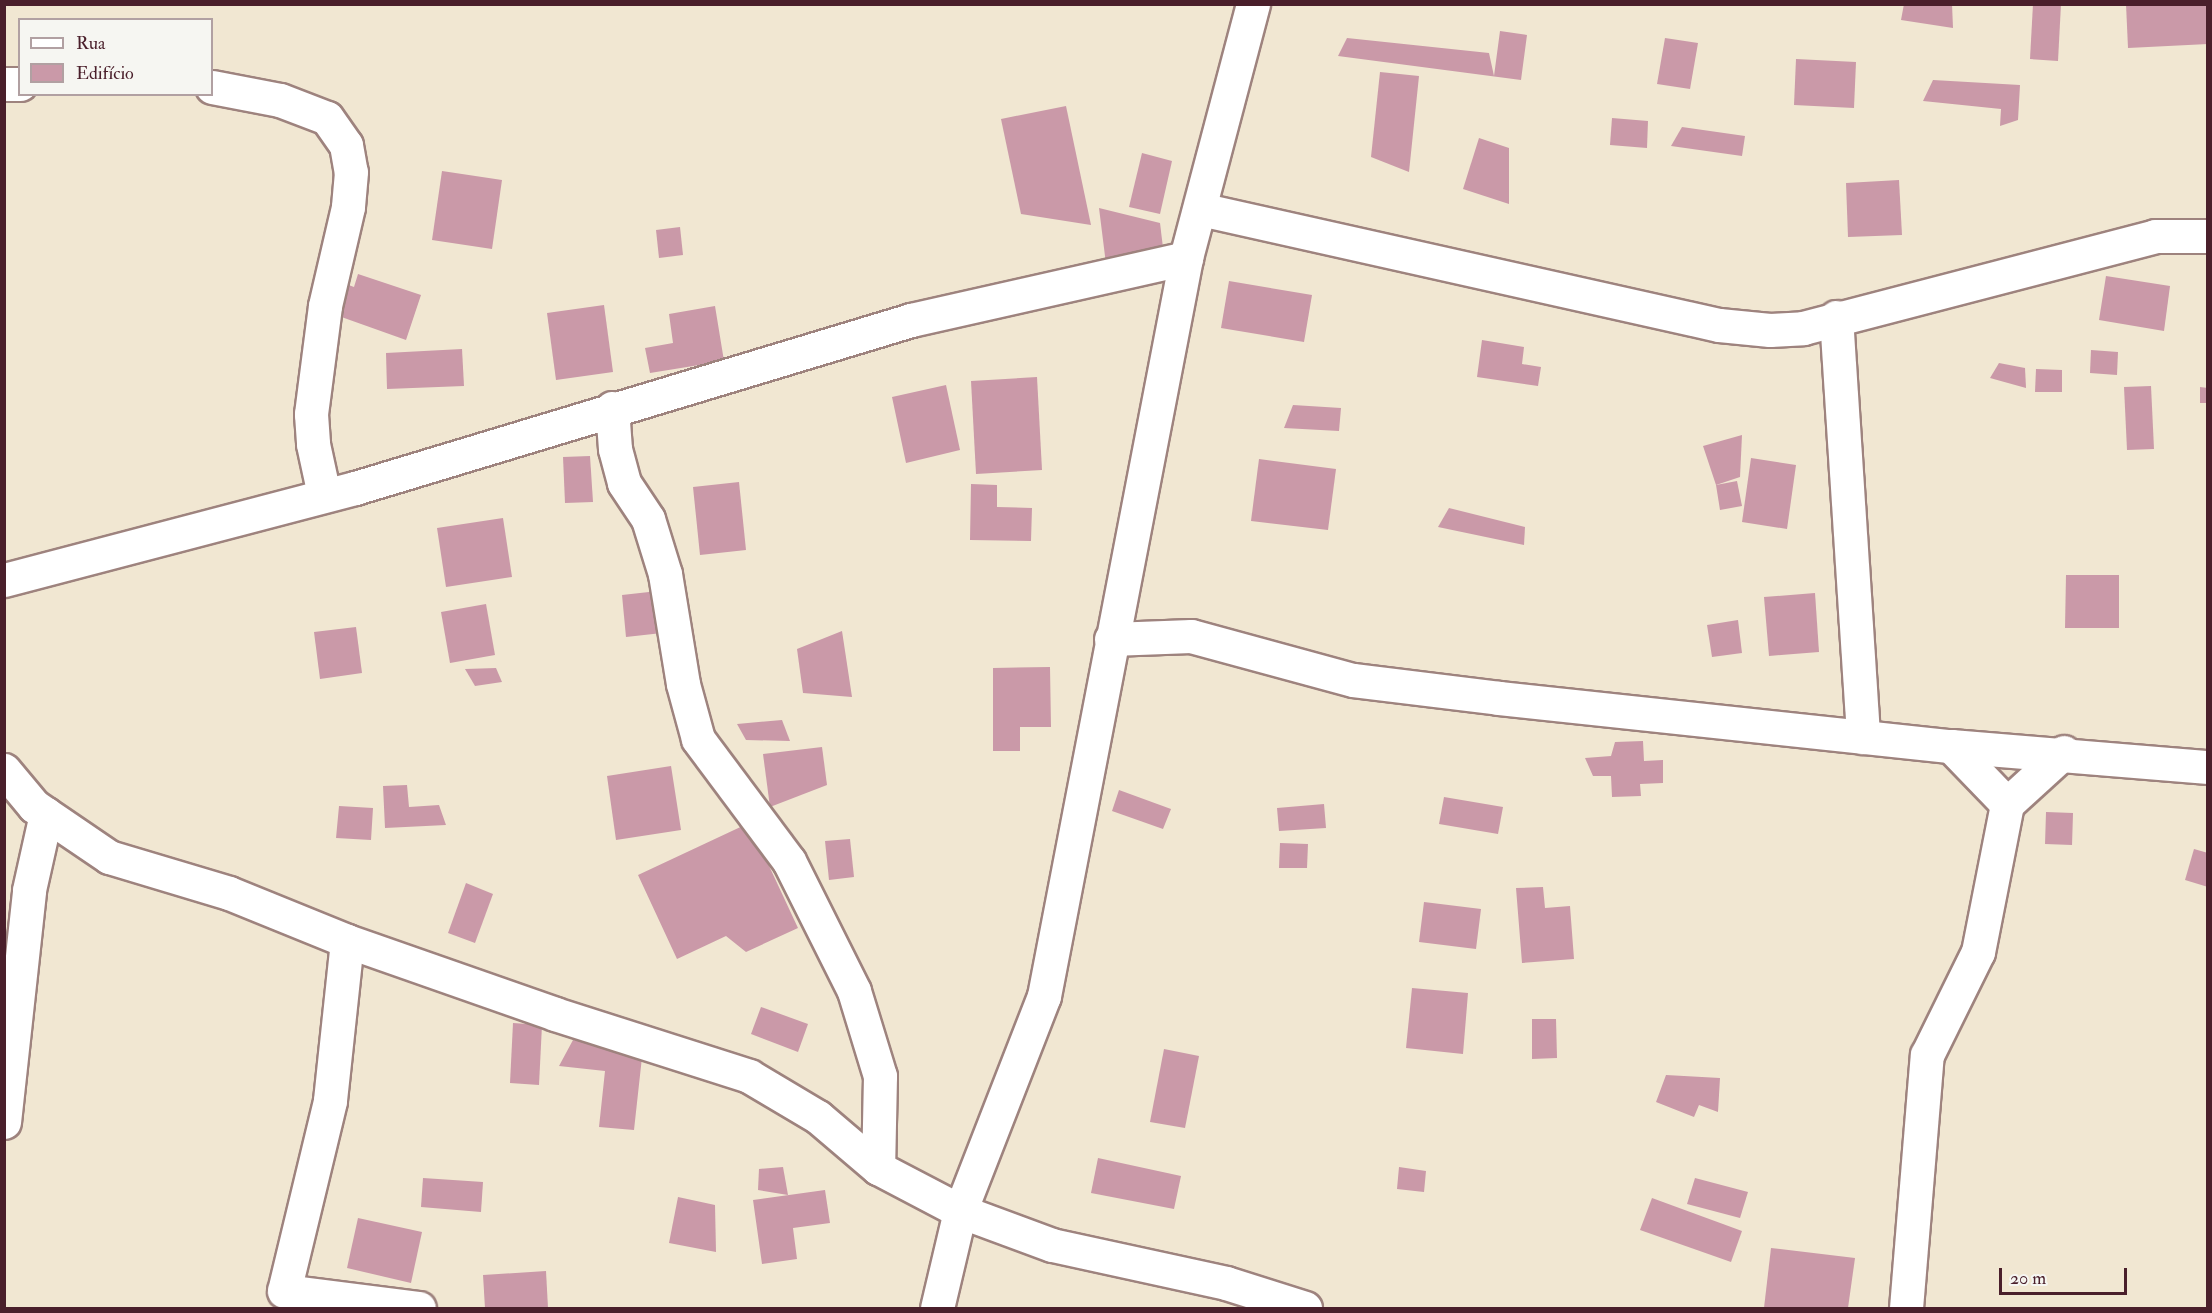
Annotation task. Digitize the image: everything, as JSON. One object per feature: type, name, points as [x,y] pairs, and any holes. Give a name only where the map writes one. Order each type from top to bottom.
[{"type":"street","points":[[938,1308],[960,1210],[1044,996],[1110,639],[1186,258],[1253,4]]},
{"type":"street","points":[[213,87],[280,100],[327,118],[345,145],[351,172],[348,207],[325,306],[311,414],[313,444],[324,495]]},
{"type":"street","points":[[1200,209],[1719,325],[1770,330],[1803,328],[1836,317],[2156,236],[2208,236]]},
{"type":"street","points":[[4,580],[324,495],[911,320],[1186,258]]},
{"type":"street","points":[[1836,317],[1863,737]]},
{"type":"street","points":[[612,408],[615,449],[624,483],[648,519],[665,574],[683,684],[698,739],[744,795],[789,861],[854,991],[880,1076],[878,1168]]},
{"type":"street","points":[[1110,639],[1191,636],[1353,680],[1951,746],[2064,752],[2208,767]]},
{"type":"street","points":[[1951,746],[2007,804]]},
{"type":"street","points":[[1906,1308],[1928,1056],[1964,988],[1978,952],[2007,804],[2064,752]]},
{"type":"street","points":[[4,770],[34,806],[109,857],[229,893],[347,941],[555,1014],[749,1076],[818,1117],[878,1168],[960,1210],[1052,1245],[1226,1283],[1305,1308]]},
{"type":"street","points":[[4,1122],[29,890],[46,814]]},
{"type":"street","points":[[347,941],[330,1101],[282,1300],[419,1308]]},
{"type":"building","points":[[1904,4],[1952,4],[1953,28],[1901,20]]},
{"type":"building","points":[[2033,4],[2061,4],[2058,61],[2030,59]]},
{"type":"building","points":[[2126,4],[2208,4],[2208,44],[2128,48]]},
{"type":"building","points":[[1500,31],[1527,35],[1521,80],[1338,56],[1347,38],[1489,53],[1494,76]]},
{"type":"building","points":[[1665,38],[1698,43],[1690,89],[1657,84]]},
{"type":"building","points":[[1796,59],[1856,62],[1854,108],[1794,105]]},
{"type":"building","points":[[1380,72],[1419,76],[1409,172],[1371,157]]},
{"type":"building","points":[[1933,80],[2020,85],[2018,120],[2000,126],[2001,109],[1923,101]]},
{"type":"building","points":[[1066,106],[1091,225],[1021,214],[1001,119]]},
{"type":"building","points":[[1612,118],[1648,121],[1647,148],[1610,145]]},
{"type":"building","points":[[1682,127],[1745,136],[1742,156],[1671,146]]},
{"type":"building","points":[[1479,138],[1509,148],[1509,204],[1463,189]]},
{"type":"building","points":[[1142,153],[1172,161],[1160,214],[1129,207]]},
{"type":"building","points":[[442,171],[502,180],[492,249],[432,240]]},
{"type":"building","points":[[1899,180],[1902,235],[1848,237],[1846,183]]},
{"type":"building","points":[[1099,208],[1160,223],[1164,256],[1106,264]]},
{"type":"building","points":[[680,227],[683,255],[659,258],[656,230]]},
{"type":"building","points":[[358,274],[421,295],[406,340],[333,314],[343,283],[354,287]]},
{"type":"building","points":[[2106,276],[2170,286],[2164,331],[2099,320]]},
{"type":"building","points":[[1229,281],[1312,295],[1304,342],[1221,328]]},
{"type":"building","points":[[604,305],[613,372],[556,380],[547,313]]},
{"type":"building","points":[[715,306],[724,361],[650,373],[645,348],[673,343],[669,314]]},
{"type":"building","points":[[1482,340],[1524,347],[1522,364],[1541,367],[1538,386],[1477,377]]},
{"type":"building","points":[[462,349],[464,386],[387,389],[386,353]]},
{"type":"building","points":[[2091,350],[2118,352],[2117,375],[2090,373]]},
{"type":"building","points":[[1999,363],[2025,368],[2026,388],[1990,378]]},
{"type":"building","points":[[2036,369],[2062,370],[2062,392],[2035,392]]},
{"type":"building","points":[[1037,377],[1042,470],[976,474],[971,381]]},
{"type":"building","points":[[946,385],[960,450],[906,463],[892,397]]},
{"type":"building","points":[[2151,386],[2154,449],[2127,450],[2124,387]]},
{"type":"building","points":[[2200,387],[2208,388],[2208,403],[2200,403]]},
{"type":"building","points":[[1293,405],[1341,408],[1339,431],[1284,428]]},
{"type":"building","points":[[1742,435],[1740,477],[1716,485],[1703,446]]},
{"type":"building","points":[[590,456],[593,502],[565,503],[563,457]]},
{"type":"building","points":[[1751,458],[1796,465],[1787,529],[1742,522]]},
{"type":"building","points":[[1259,459],[1336,469],[1328,530],[1251,521]]},
{"type":"building","points":[[1737,481],[1742,506],[1720,510],[1716,485]]},
{"type":"building","points":[[739,482],[746,550],[700,555],[693,487]]},
{"type":"building","points":[[971,484],[997,485],[997,507],[1032,508],[1031,541],[970,540]]},
{"type":"building","points":[[1449,508],[1525,527],[1524,545],[1438,527]]},
{"type":"building","points":[[503,518],[512,577],[446,587],[437,528]]},
{"type":"building","points":[[2066,575],[2119,575],[2119,628],[2065,628]]},
{"type":"building","points":[[658,591],[662,633],[626,637],[622,595]]},
{"type":"building","points":[[1815,593],[1819,652],[1769,656],[1764,597]]},
{"type":"building","points":[[486,604],[495,655],[450,663],[441,612]]},
{"type":"building","points":[[1738,620],[1742,653],[1712,657],[1707,625]]},
{"type":"building","points":[[356,627],[362,673],[320,679],[314,632]]},
{"type":"building","points":[[842,631],[852,697],[803,693],[797,649]]},
{"type":"building","points":[[1050,667],[1051,727],[1020,727],[1020,751],[993,751],[993,668]]},
{"type":"building","points":[[496,668],[502,682],[475,686],[465,669]]},
{"type":"building","points":[[782,720],[790,741],[746,740],[737,724]]},
{"type":"building","points":[[1643,741],[1644,761],[1663,760],[1663,783],[1640,784],[1641,796],[1612,797],[1611,776],[1593,776],[1585,758],[1611,756],[1615,742]]},
{"type":"building","points":[[822,747],[827,785],[770,807],[763,754]]},
{"type":"building","points":[[671,766],[681,830],[616,840],[607,776]]},
{"type":"building","points":[[407,785],[409,807],[439,805],[446,825],[385,828],[383,786]]},
{"type":"building","points":[[1119,790],[1171,809],[1163,829],[1112,811]]},
{"type":"building","points":[[1444,797],[1503,807],[1498,834],[1439,824]]},
{"type":"building","points":[[1324,804],[1326,828],[1279,831],[1277,808]]},
{"type":"building","points":[[339,806],[373,808],[371,840],[336,838]]},
{"type":"building","points":[[2046,812],[2073,813],[2072,845],[2045,844]]},
{"type":"building","points":[[749,823],[798,928],[746,952],[726,936],[677,959],[638,875]]},
{"type":"building","points":[[850,839],[854,877],[829,880],[825,841]]},
{"type":"building","points":[[1280,843],[1308,844],[1307,868],[1279,868]]},
{"type":"building","points":[[2194,849],[2208,853],[2208,887],[2185,880]]},
{"type":"building","points":[[466,883],[493,894],[475,943],[448,933]]},
{"type":"building","points":[[1543,887],[1545,908],[1570,906],[1574,959],[1522,963],[1516,888]]},
{"type":"building","points":[[1424,902],[1481,909],[1476,949],[1419,942]]},
{"type":"building","points":[[1412,988],[1468,993],[1463,1054],[1406,1048]]},
{"type":"building","points":[[761,1007],[808,1024],[798,1052],[751,1034]]},
{"type":"building","points":[[1532,1019],[1556,1019],[1557,1058],[1532,1059]]},
{"type":"building","points":[[513,1023],[542,1025],[539,1085],[510,1083]]},
{"type":"building","points":[[573,1040],[643,1048],[634,1130],[599,1127],[605,1071],[559,1066]]},
{"type":"building","points":[[1164,1049],[1199,1056],[1185,1128],[1150,1122]]},
{"type":"building","points":[[1666,1075],[1720,1078],[1718,1112],[1699,1105],[1694,1117],[1656,1102]]},
{"type":"building","points":[[1098,1158],[1181,1176],[1174,1209],[1091,1193]]},
{"type":"building","points":[[783,1167],[788,1195],[758,1190],[759,1169]]},
{"type":"building","points":[[1399,1167],[1426,1171],[1424,1192],[1397,1189]]},
{"type":"building","points":[[423,1178],[483,1182],[481,1212],[421,1207]]},
{"type":"building","points":[[1695,1178],[1748,1192],[1740,1218],[1687,1204]]},
{"type":"building","points":[[825,1190],[830,1223],[793,1228],[797,1259],[762,1264],[753,1200]]},
{"type":"building","points":[[678,1197],[715,1205],[716,1252],[669,1243]]},
{"type":"building","points":[[1652,1198],[1742,1231],[1731,1262],[1640,1230]]},
{"type":"building","points":[[358,1218],[422,1232],[411,1283],[347,1268]]},
{"type":"building","points":[[1771,1248],[1855,1258],[1848,1308],[1764,1308]]},
{"type":"building","points":[[546,1271],[548,1308],[485,1308],[483,1275]]}]
